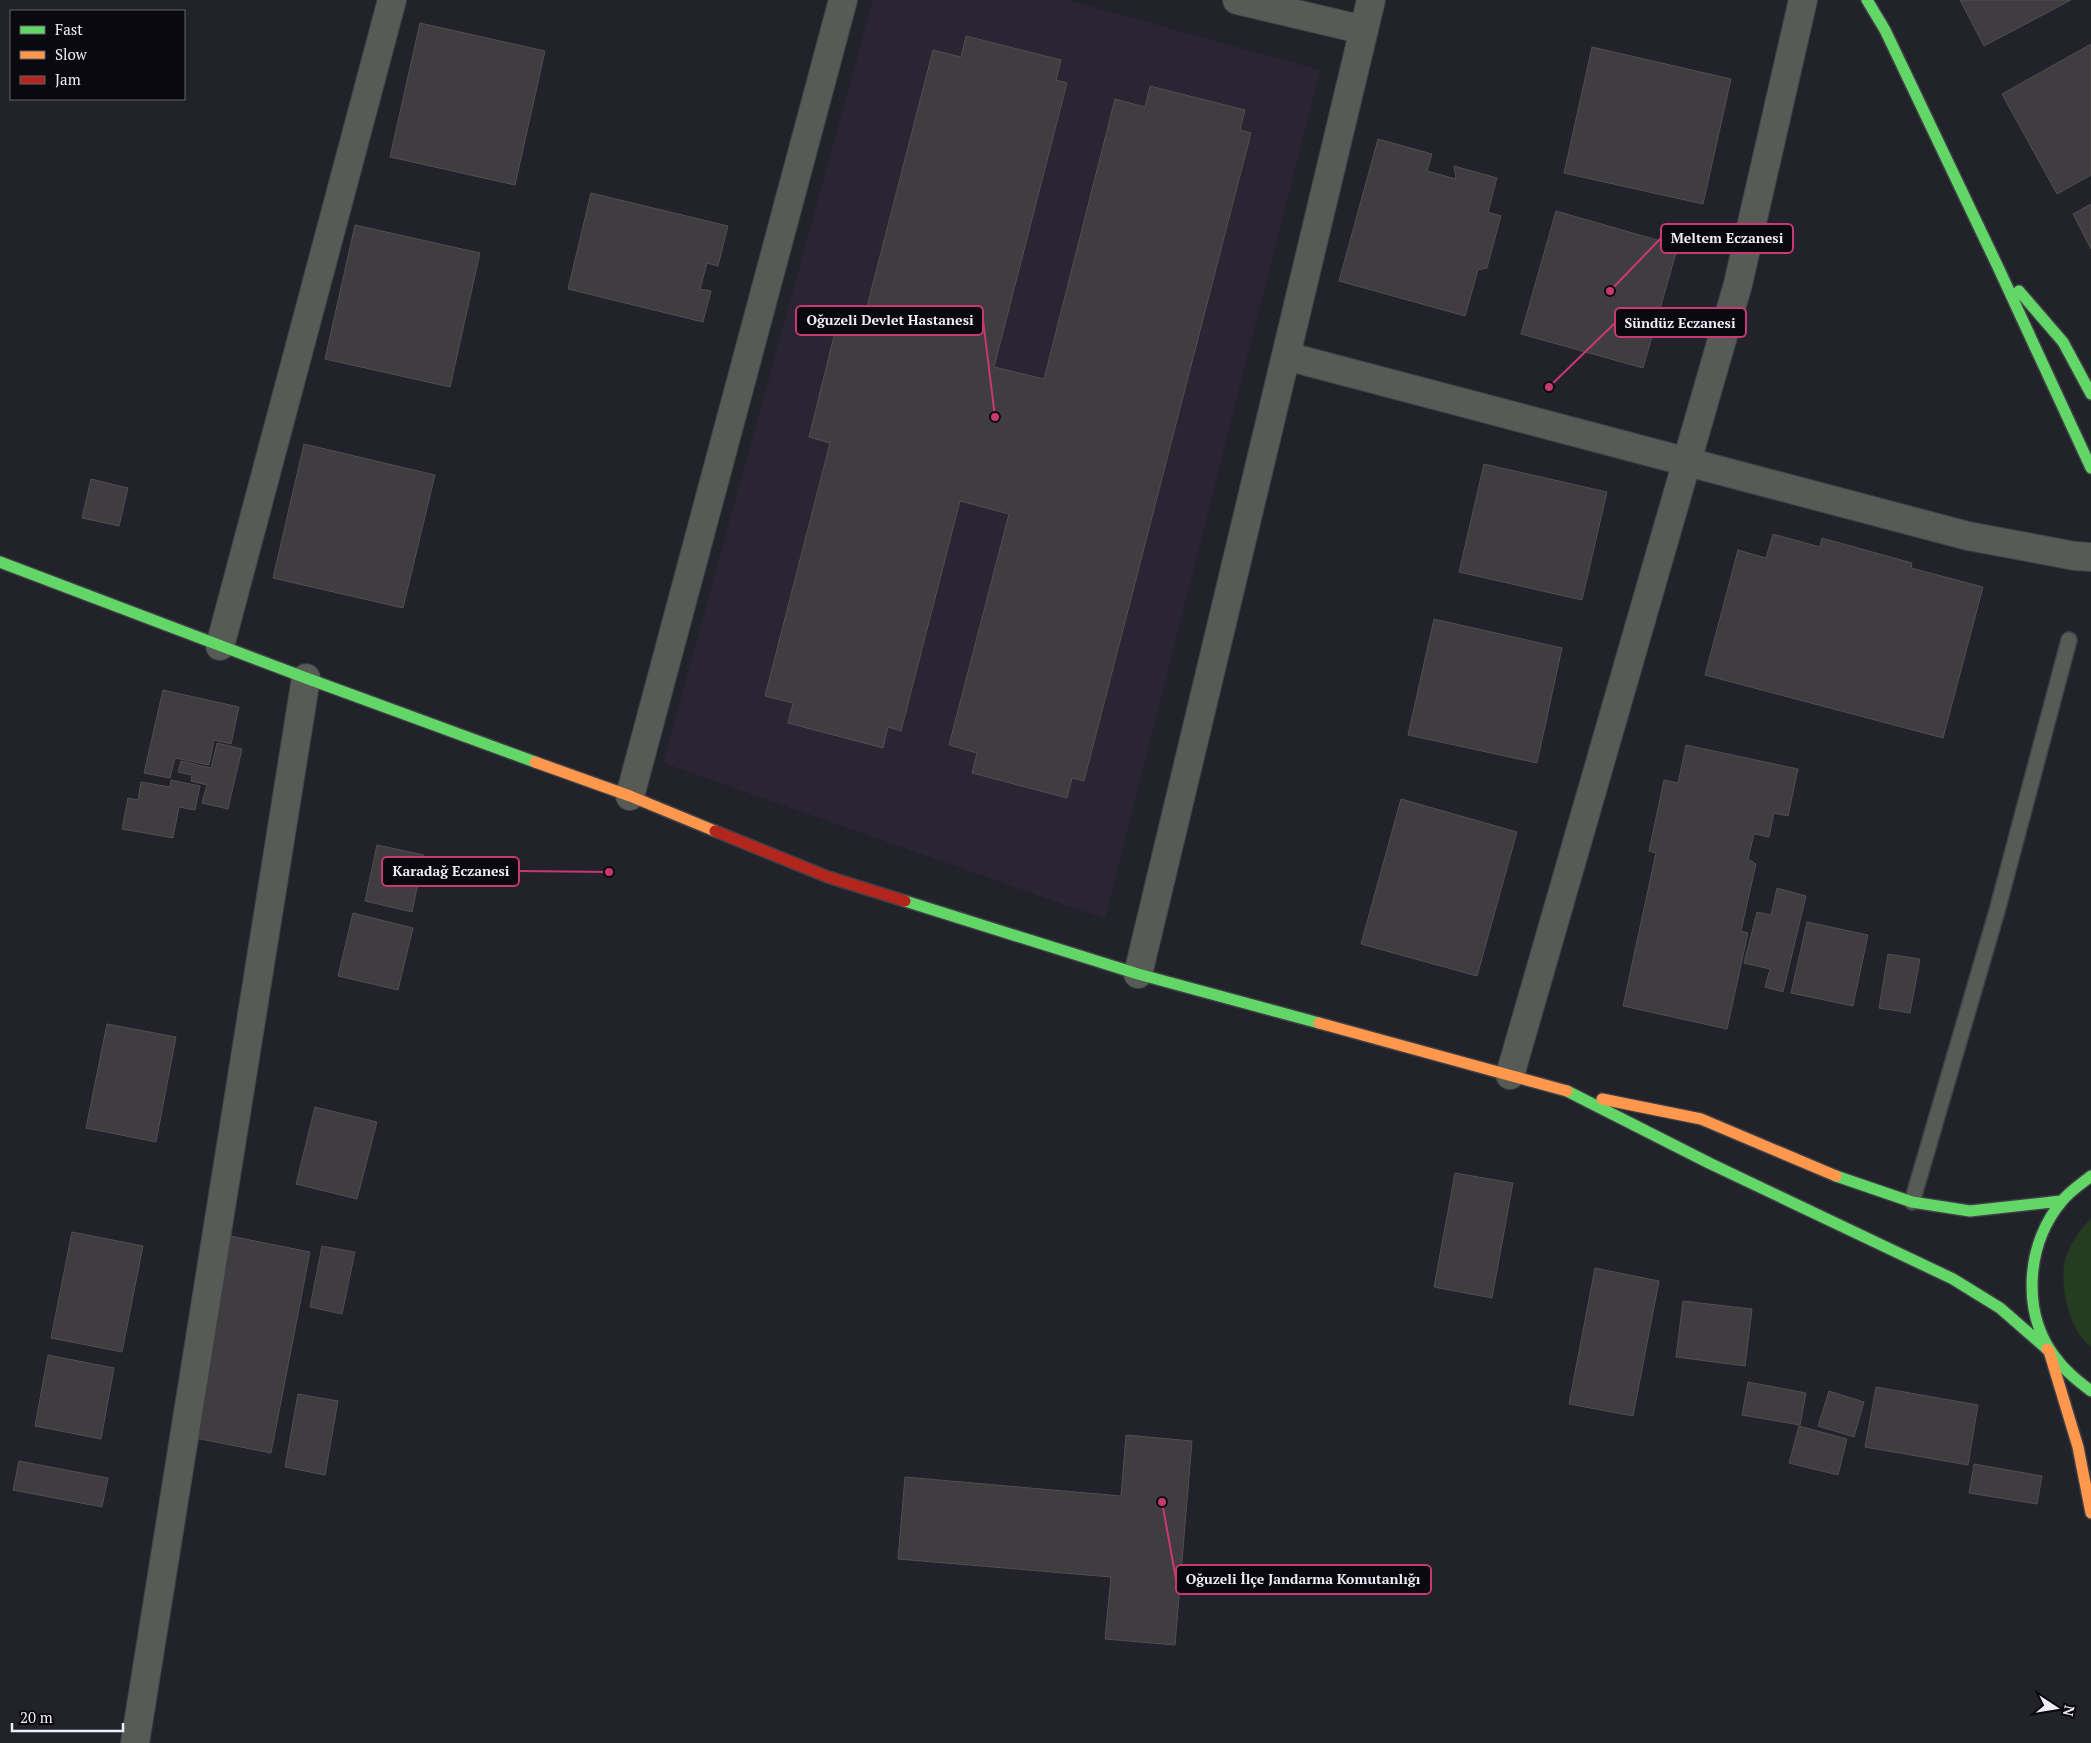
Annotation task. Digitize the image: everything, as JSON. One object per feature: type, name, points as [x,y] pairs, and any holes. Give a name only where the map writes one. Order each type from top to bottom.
[{"type":"main road","points":[[1867,0],[1885,30],[2091,468]]},
{"type":"main road","points":[[1998,267],[2063,342],[2091,394]]},
{"type":"main road","points":[[0,562],[306,678],[630,796],[828,877],[1138,974],[1567,1091],[1701,1120],[1824,1172],[1912,1202],[1970,1211],[2061,1201]]},
{"type":"main road","points":[[1567,1091],[1709,1163],[1954,1279],[2000,1308],[2049,1351],[2075,1381],[2091,1391]]},
{"type":"main road","points":[[2091,1176],[2061,1201],[2040,1235],[2031,1274],[2034,1314],[2049,1351],[2078,1448],[2091,1513]]},
{"type":"street","points":[[220,646],[392,0]]},
{"type":"street","points":[[630,796],[843,0]]},
{"type":"street","points":[[1238,0],[1364,30]]},
{"type":"street","points":[[1138,974],[1371,0]]},
{"type":"street","points":[[1510,1075],[1738,284],[1802,0]]},
{"type":"street","points":[[1286,356],[1968,536],[2075,556],[2091,557]]},
{"type":"street","points":[[135,1743],[306,678]]},
{"type":"lane","points":[[1912,1202],[1997,911],[2068,640]]},
{"type":"shaded area","points":[[873,0],[1068,0],[1320,70],[1105,919],[663,763]]},
{"type":"green space","points":[[2091,1218],[2091,1347],[2083,1340],[2072,1320],[2065,1298],[2063,1275],[2064,1265],[2071,1246]]},
{"type":"building","points":[[1960,0],[2071,0],[1984,46]]},
{"type":"building","points":[[420,23],[545,51],[515,185],[390,157]]},
{"type":"building","points":[[966,36],[1061,60],[1056,80],[1067,83],[994,367],[1044,379],[1115,99],[1145,107],[1150,86],[1245,110],[1240,130],[1251,133],[1084,781],[1072,778],[1067,798],[972,773],[977,753],[949,745],[1009,514],[960,501],[901,731],[888,727],[883,748],[788,723],[793,703],[765,696],[830,443],[809,437],[836,328],[860,334],[933,50],[961,57]]},
{"type":"building","points":[[2091,44],[2091,175],[2057,194],[2002,94]]},
{"type":"building","points":[[1592,47],[1731,79],[1703,204],[1564,173]]},
{"type":"building","points":[[1378,139],[1432,154],[1427,171],[1456,179],[1454,166],[1497,178],[1488,212],[1501,216],[1487,268],[1478,270],[1465,316],[1339,281]]},
{"type":"building","points":[[591,193],[728,226],[718,266],[707,263],[700,289],[711,291],[703,322],[568,289]]},
{"type":"building","points":[[2091,204],[2091,249],[2073,214]]},
{"type":"building","points":[[1556,211],[1678,246],[1643,368],[1521,334]]},
{"type":"building","points":[[355,225],[480,253],[450,387],[325,359]]},
{"type":"building","points":[[304,444],[435,475],[403,608],[273,578]]},
{"type":"building","points":[[1484,464],[1607,492],[1582,600],[1459,572]]},
{"type":"building","points":[[91,479],[128,488],[119,526],[82,518]]},
{"type":"building","points":[[1773,534],[1820,547],[1822,538],[1912,563],[1911,568],[1983,587],[1943,738],[1705,675],[1738,550],[1766,558]]},
{"type":"building","points":[[1434,619],[1562,648],[1537,763],[1408,735]]},
{"type":"building","points":[[163,690],[239,707],[231,744],[214,740],[209,765],[175,758],[170,778],[144,773]]},
{"type":"building","points":[[217,743],[242,749],[228,809],[202,803],[207,785],[191,781],[192,775],[178,772],[181,761],[211,768]]},
{"type":"building","points":[[1686,745],[1798,769],[1788,816],[1774,813],[1769,837],[1754,834],[1748,859],[1756,864],[1741,931],[1748,933],[1727,1029],[1623,1006],[1656,853],[1649,851],[1664,780],[1678,783]]},
{"type":"building","points":[[171,780],[200,786],[195,810],[179,807],[173,838],[122,829],[128,798],[138,800],[141,782],[170,787]]},
{"type":"building","points":[[1401,799],[1517,832],[1477,976],[1361,944]]},
{"type":"building","points":[[377,845],[424,855],[412,912],[365,901]]},
{"type":"building","points":[[1777,888],[1806,896],[1783,992],[1765,987],[1770,969],[1744,963],[1757,912],[1771,915]]},
{"type":"building","points":[[353,913],[413,928],[398,990],[338,976]]},
{"type":"building","points":[[1807,922],[1868,935],[1853,1006],[1791,993]]},
{"type":"building","points":[[1888,954],[1920,959],[1910,1013],[1879,1008]]},
{"type":"building","points":[[107,1024],[176,1037],[156,1142],[86,1128]]},
{"type":"building","points":[[315,1107],[377,1122],[357,1199],[296,1184]]},
{"type":"building","points":[[1455,1173],[1513,1183],[1492,1298],[1434,1287]]},
{"type":"building","points":[[72,1232],[143,1246],[122,1352],[51,1338]]},
{"type":"building","points":[[230,1236],[310,1252],[271,1453],[190,1437]]},
{"type":"building","points":[[322,1246],[355,1252],[342,1314],[310,1307]]},
{"type":"building","points":[[1595,1268],[1659,1281],[1633,1416],[1569,1404]]},
{"type":"building","points":[[1683,1301],[1752,1309],[1745,1366],[1676,1357]]},
{"type":"building","points":[[48,1355],[114,1368],[101,1439],[35,1426]]},
{"type":"building","points":[[1748,1382],[1806,1393],[1800,1425],[1742,1415]]},
{"type":"building","points":[[1876,1387],[1978,1405],[1968,1465],[1865,1447]]},
{"type":"building","points":[[1829,1391],[1864,1402],[1854,1437],[1818,1426]]},
{"type":"building","points":[[298,1394],[338,1401],[325,1475],[285,1467]]},
{"type":"building","points":[[1799,1426],[1847,1439],[1838,1475],[1789,1463]]},
{"type":"building","points":[[1126,1435],[1192,1441],[1175,1645],[1105,1639],[1111,1577],[898,1559],[905,1477],[1121,1496]]},
{"type":"building","points":[[19,1461],[108,1478],[102,1507],[13,1490]]},
{"type":"building","points":[[1974,1464],[2042,1476],[2037,1504],[1969,1493]]},
{"type":"traffic: fast","points":[[1867,0],[1885,30],[1998,267]]},
{"type":"traffic: fast","points":[[1998,267],[2091,468]]},
{"type":"traffic: fast","points":[[2019,291],[2063,342],[2091,394]]},
{"type":"traffic: fast","points":[[0,562],[306,678],[535,762]]},
{"type":"traffic: fast","points":[[905,901],[1138,974],[1319,1023]]},
{"type":"traffic: fast","points":[[1567,1091],[1709,1163],[1953,1279],[2000,1308],[2047,1349]]},
{"type":"traffic: fast","points":[[1836,1176],[1912,1202],[1970,1211],[2061,1201]]},
{"type":"traffic: fast","points":[[2091,1176],[2065,1197],[2050,1218],[2041,1237],[2035,1257],[2032,1278],[2037,1320],[2044,1339],[2063,1367],[2091,1391]]},
{"type":"traffic: slow","points":[[535,762],[630,796],[715,831]]},
{"type":"traffic: slow","points":[[1319,1023],[1567,1091]]},
{"type":"traffic: slow","points":[[1602,1099],[1701,1119],[1836,1176]]},
{"type":"traffic: slow","points":[[2047,1349],[2078,1447],[2091,1513]]},
{"type":"traffic: jam","points":[[715,831],[828,877],[905,901]]},
{"type":"place","name":"Meltem Eczanesi","points":[[1610,291]]},
{"type":"place","name":"Sündüz Eczanesi","points":[[1549,387]]},
{"type":"place","name":"Oğuzeli Devlet Hastanesi","points":[[995,417]]},
{"type":"place","name":"Karadağ Eczanesi","points":[[609,872]]},
{"type":"place","name":"Oğuzeli İlçe Jandarma Komutanlığı","points":[[1162,1502]]}]
